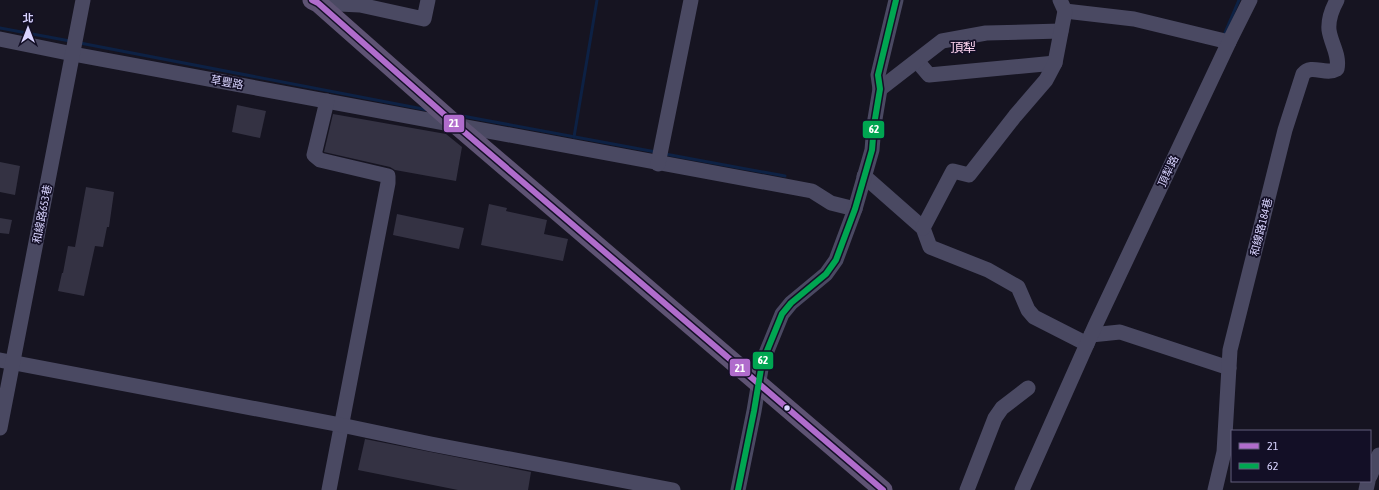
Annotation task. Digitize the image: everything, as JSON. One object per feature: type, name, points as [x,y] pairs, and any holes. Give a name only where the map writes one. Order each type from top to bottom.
[{"type":"main road","points":[[315,1],[455,124],[884,490]]},
{"type":"street","name":"和線路653巷","points":[[0,428],[7,362],[73,54],[83,0]]},
{"type":"street","points":[[315,1],[360,5],[424,19],[428,0]]},
{"type":"street","points":[[658,164],[691,0]]},
{"type":"street","points":[[738,490],[762,363],[782,314],[791,303],[826,274],[836,260],[855,209],[872,150],[874,125],[880,89],[878,75],[896,0]]},
{"type":"street","name":"頂犁路","points":[[1022,490],[1089,339],[1250,0]]},
{"type":"street","name":"和線路184巷","points":[[1215,490],[1224,452],[1230,350],[1285,130],[1303,74],[1310,69],[1332,72],[1337,69],[1337,54],[1329,30],[1330,15],[1337,0]]},
{"type":"street","points":[[923,228],[953,171],[969,175],[1014,116],[1046,80],[1055,64],[1061,30],[1062,5],[1229,42]]},
{"type":"street","points":[[880,89],[942,41],[986,33],[1061,30]]},
{"type":"street","name":"草豐路","points":[[0,39],[73,54],[455,124],[658,164],[812,191],[831,203],[855,209]]},
{"type":"street","points":[[917,61],[929,75],[1055,64]]},
{"type":"street","points":[[327,100],[314,155],[320,160],[388,176],[388,183],[329,490]]},
{"type":"street","points":[[864,176],[923,228],[930,247],[988,270],[1018,286],[1028,310],[1034,317],[1089,339],[1120,332],[1230,368]]},
{"type":"street","points":[[7,362],[673,490]]},
{"type":"street","points":[[967,490],[995,418],[1002,408],[1028,388]]},
{"type":"street","points":[[1371,474],[1379,455]]},
{"type":"building","points":[[237,105],[266,111],[260,138],[232,132]]},
{"type":"building","points":[[333,114],[446,134],[462,147],[456,181],[395,170],[390,167],[324,152]]},
{"type":"building","points":[[0,162],[20,166],[15,195],[0,192]]},
{"type":"building","points":[[86,187],[114,192],[109,227],[107,227],[103,247],[95,246],[84,296],[58,291],[68,246],[75,247]]},
{"type":"building","points":[[489,204],[507,208],[506,211],[547,220],[544,234],[568,239],[563,261],[481,245]]},
{"type":"building","points":[[397,214],[464,228],[459,249],[393,235]]},
{"type":"building","points":[[0,218],[12,220],[9,234],[0,233]]},
{"type":"building","points":[[365,439],[531,472],[528,490],[458,490],[358,470]]},
{"type":"waterway","points":[[574,137],[597,0]]},
{"type":"waterway","points":[[1224,35],[1239,0]]},
{"type":"waterway","points":[[0,28],[70,41]]},
{"type":"waterway","points":[[80,43],[428,110]]},
{"type":"waterway","points":[[457,115],[656,152]]},
{"type":"waterway","points":[[665,154],[785,176]]},
{"type":"transit line","name":"21","points":[[312,0],[318,3],[455,124],[883,490]]},
{"type":"transit line","name":"62","points":[[738,490],[762,363],[782,314],[791,303],[826,274],[836,260],[855,209],[872,150],[874,125],[880,89],[878,75],[896,0]]},
{"type":"district","name":"頂犁","points":[[963,47]]}]
